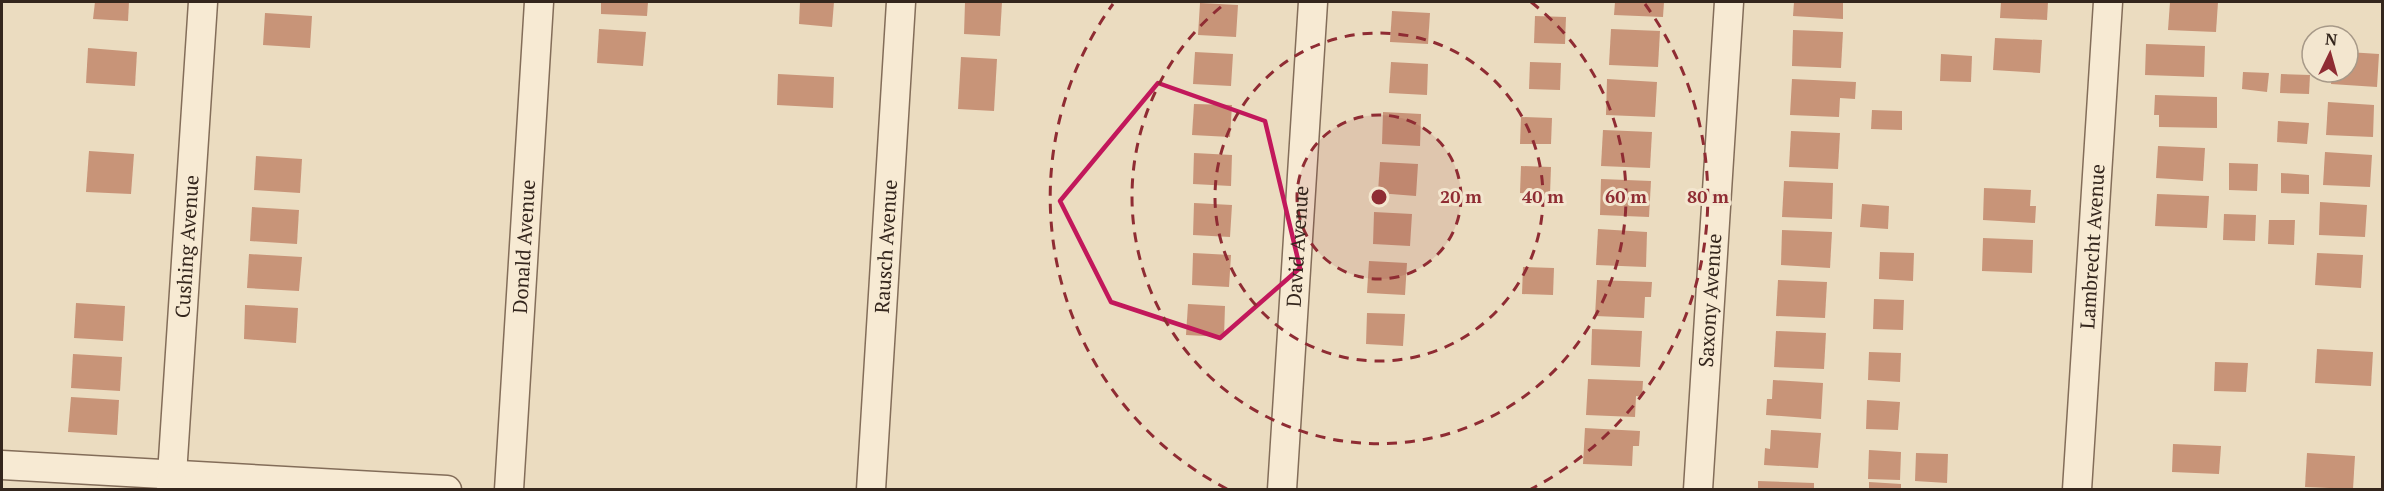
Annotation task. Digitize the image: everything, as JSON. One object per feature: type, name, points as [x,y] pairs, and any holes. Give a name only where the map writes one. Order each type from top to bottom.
[{"type":"street","name":"Cushing Avenue","points":[[172,482],[203,2]]},
{"type":"street","name":"Donald Avenue","points":[[509,489],[539,2]]},
{"type":"street","name":"Rausch Avenue","points":[[871,489],[901,2]]},
{"type":"street","name":"David Avenue","points":[[1282,489],[1313,2]]},
{"type":"street","name":"Saxony Avenue","points":[[1698,489],[1729,2]]},
{"type":"street","name":"Lambrecht Avenue","points":[[2077,489],[2108,2]]},
{"type":"street","points":[[2,465],[172,482],[447,489]]},
{"type":"highlighted area","points":[[1158,83],[1265,121],[1300,268],[1220,338],[1111,302],[1060,201]]},
{"type":"building","points":[[95,2],[129,2],[128,21],[93,19]]},
{"type":"building","points":[[601,2],[648,2],[647,16],[601,14]]},
{"type":"building","points":[[800,2],[834,2],[832,27],[799,24]]},
{"type":"building","points":[[965,2],[1002,2],[1000,36],[964,34]]},
{"type":"building","points":[[1615,2],[1664,2],[1663,17],[1614,15]]},
{"type":"building","points":[[1794,2],[1843,2],[1843,19],[1793,16]]},
{"type":"building","points":[[2001,2],[2048,2],[2047,20],[2000,18]]},
{"type":"building","points":[[2170,2],[2218,2],[2216,32],[2168,30]]},
{"type":"building","points":[[1200,3],[1238,5],[1236,37],[1198,35]]},
{"type":"building","points":[[1392,11],[1430,13],[1428,44],[1390,42]]},
{"type":"building","points":[[265,13],[312,16],[310,48],[263,45]]},
{"type":"building","points":[[1535,16],[1566,17],[1565,44],[1534,43]]},
{"type":"building","points":[[599,29],[646,32],[643,66],[597,63]]},
{"type":"building","points":[[1611,29],[1660,31],[1658,67],[1609,65]]},
{"type":"building","points":[[1793,30],[1843,32],[1841,68],[1792,66]]},
{"type":"building","points":[[1995,38],[2042,40],[2040,73],[1993,70]]},
{"type":"building","points":[[2146,44],[2205,46],[2204,77],[2145,75]]},
{"type":"building","points":[[88,48],[137,52],[135,86],[86,83]]},
{"type":"building","points":[[1195,52],[1233,54],[1231,86],[1193,84]]},
{"type":"building","points":[[2360,53],[2379,54],[2377,87],[2331,84],[2360,84]]},
{"type":"building","points":[[1941,54],[1972,56],[1971,82],[1940,81]]},
{"type":"building","points":[[961,57],[997,59],[994,111],[958,109]]},
{"type":"building","points":[[1391,62],[1428,64],[1427,95],[1389,93]]},
{"type":"building","points":[[1530,62],[1561,63],[1560,90],[1529,89]]},
{"type":"building","points":[[2243,72],[2269,73],[2267,92],[2242,89]]},
{"type":"building","points":[[778,74],[834,77],[833,108],[777,105]]},
{"type":"building","points":[[2281,74],[2300,75],[2300,84],[2310,84],[2309,94],[2280,93]]},
{"type":"building","points":[[1607,79],[1657,82],[1655,117],[1606,115]]},
{"type":"building","points":[[1792,79],[1856,82],[1855,99],[1840,98],[1839,117],[1790,115]]},
{"type":"building","points":[[2155,95],[2217,97],[2217,128],[2159,127],[2159,115],[2154,115]]},
{"type":"building","points":[[2328,102],[2374,105],[2373,137],[2326,135]]},
{"type":"building","points":[[1194,104],[1232,105],[1230,137],[1192,135]]},
{"type":"building","points":[[1872,110],[1902,111],[1902,130],[1871,129]]},
{"type":"building","points":[[1383,112],[1421,114],[1420,146],[1382,144]]},
{"type":"building","points":[[1521,117],[1552,118],[1551,144],[1520,144]]},
{"type":"building","points":[[2278,121],[2309,123],[2307,144],[2277,142]]},
{"type":"building","points":[[1603,130],[1652,132],[1650,168],[1601,166]]},
{"type":"building","points":[[1791,131],[1840,133],[1838,169],[1789,167]]},
{"type":"building","points":[[2158,146],[2205,148],[2203,181],[2156,178]]},
{"type":"building","points":[[89,151],[134,154],[131,194],[86,192]]},
{"type":"building","points":[[2325,152],[2372,155],[2370,187],[2323,185]]},
{"type":"building","points":[[1194,153],[1232,155],[1231,186],[1193,184]]},
{"type":"building","points":[[256,156],[302,159],[300,193],[254,190]]},
{"type":"building","points":[[1380,162],[1418,164],[1416,196],[1378,193]]},
{"type":"building","points":[[2229,163],[2258,164],[2257,191],[2229,190]]},
{"type":"building","points":[[1521,166],[1551,167],[1550,194],[1520,193]]},
{"type":"building","points":[[2281,173],[2309,175],[2309,194],[2281,193]]},
{"type":"building","points":[[1601,179],[1651,181],[1649,217],[1600,215]]},
{"type":"building","points":[[1784,181],[1833,183],[1832,219],[1782,217]]},
{"type":"building","points":[[1984,188],[2031,190],[2030,206],[2036,206],[2035,223],[1983,220]]},
{"type":"building","points":[[2157,194],[2209,196],[2207,228],[2155,226]]},
{"type":"building","points":[[2320,202],[2367,205],[2365,237],[2319,235]]},
{"type":"building","points":[[1194,203],[1232,205],[1230,237],[1193,235]]},
{"type":"building","points":[[1862,204],[1889,206],[1888,229],[1860,227]]},
{"type":"building","points":[[252,207],[299,210],[297,244],[250,241]]},
{"type":"building","points":[[1374,212],[1412,214],[1410,246],[1373,244]]},
{"type":"building","points":[[2224,214],[2256,215],[2255,241],[2223,240]]},
{"type":"building","points":[[2269,220],[2295,220],[2294,245],[2268,244]]},
{"type":"building","points":[[1598,229],[1647,232],[1646,267],[1596,265]]},
{"type":"building","points":[[1782,230],[1832,232],[1830,268],[1781,265]]},
{"type":"building","points":[[1983,238],[2033,240],[2032,273],[1982,271]]},
{"type":"building","points":[[1880,252],[1914,253],[1913,281],[1879,279]]},
{"type":"building","points":[[1193,253],[1231,255],[1229,287],[1192,285]]},
{"type":"building","points":[[2317,253],[2363,255],[2361,288],[2315,285]]},
{"type":"building","points":[[249,254],[302,257],[299,291],[247,288]]},
{"type":"building","points":[[1369,261],[1407,263],[1405,295],[1367,293]]},
{"type":"building","points":[[1523,267],[1554,268],[1553,295],[1522,294]]},
{"type":"building","points":[[1597,280],[1652,282],[1651,297],[1645,297],[1644,318],[1595,316]]},
{"type":"building","points":[[1778,280],[1827,282],[1825,318],[1776,316]]},
{"type":"building","points":[[1874,299],[1904,300],[1903,330],[1873,329]]},
{"type":"building","points":[[76,303],[125,306],[123,341],[74,338]]},
{"type":"building","points":[[1188,304],[1225,306],[1224,337],[1186,335]]},
{"type":"building","points":[[245,305],[298,308],[296,343],[244,339]]},
{"type":"building","points":[[1367,313],[1405,314],[1403,346],[1366,344]]},
{"type":"building","points":[[1592,329],[1642,331],[1640,367],[1591,365]]},
{"type":"building","points":[[1776,331],[1826,333],[1824,369],[1774,367]]},
{"type":"building","points":[[2317,349],[2373,352],[2371,386],[2315,383]]},
{"type":"building","points":[[1869,352],[1901,353],[1900,382],[1868,380]]},
{"type":"building","points":[[73,354],[122,357],[120,391],[71,388]]},
{"type":"building","points":[[2215,362],[2248,363],[2246,392],[2214,391]]},
{"type":"building","points":[[1588,379],[1643,381],[1642,397],[1636,396],[1635,417],[1586,415]]},
{"type":"building","points":[[1773,380],[1823,383],[1821,419],[1766,415],[1767,399],[1772,399]]},
{"type":"building","points":[[71,397],[119,400],[117,435],[68,432]]},
{"type":"building","points":[[1867,400],[1900,402],[1898,430],[1866,429]]},
{"type":"building","points":[[1585,428],[1640,431],[1639,446],[1633,446],[1632,466],[1583,464]]},
{"type":"building","points":[[1771,430],[1821,433],[1818,468],[1764,465],[1765,448],[1770,449]]},
{"type":"building","points":[[2173,444],[2221,446],[2219,474],[2172,472]]},
{"type":"building","points":[[1869,450],[1901,452],[1900,480],[1868,479]]},
{"type":"building","points":[[1916,453],[1948,454],[1947,483],[1915,481]]},
{"type":"building","points":[[2307,453],[2355,456],[2353,489],[2305,487]]},
{"type":"building","points":[[1758,481],[1814,483],[1814,490],[1758,490]]},
{"type":"building","points":[[1869,482],[1901,484],[1901,490],[1869,490]]}]
